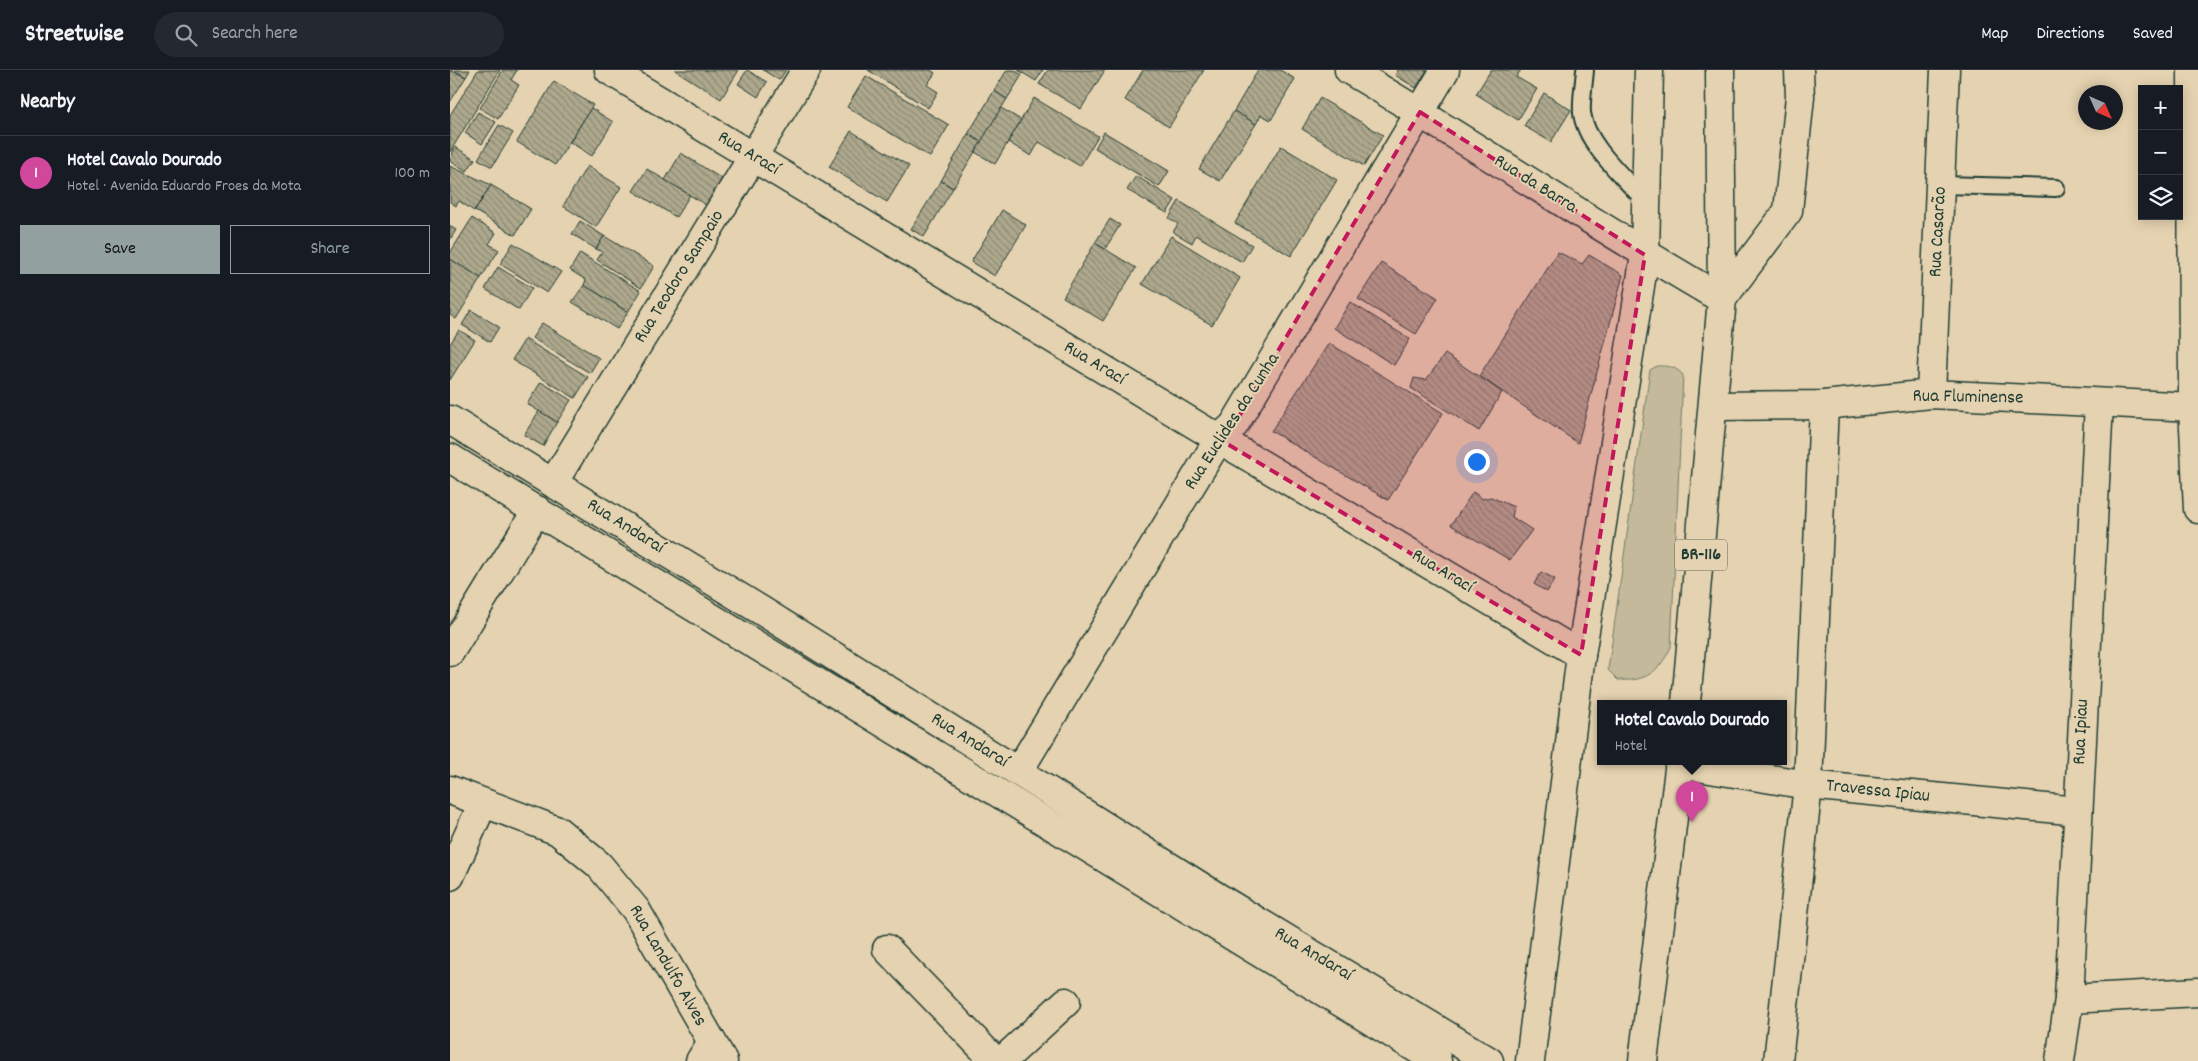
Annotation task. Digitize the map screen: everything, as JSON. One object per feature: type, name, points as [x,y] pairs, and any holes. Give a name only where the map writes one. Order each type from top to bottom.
[{"type":"main road","name":"Rua Arací","points":[[609,70],[1581,655]]},
{"type":"main road","name":"Rua Teodoro Sampaio","points":[[553,482],[754,158],[806,70]]},
{"type":"main road","name":"Rua da Barra","points":[[1348,70],[1420,112],[1645,255],[1722,300]]},
{"type":"main road","name":"Rua Euclides da Cunha","points":[[1018,772],[1220,439],[1234,425],[1445,70]]},
{"type":"main road","points":[[1530,1061],[1581,655],[1645,255],[1648,70]]},
{"type":"main road","name":"BR-116","points":[[1686,700],[1722,300],[1720,70]]},
{"type":"main road","points":[[1722,300],[1788,211],[1800,96],[1799,70]]},
{"type":"main road","name":"Rua Casarão","points":[[1931,394],[1945,70]]},
{"type":"main road","points":[[2192,70],[2193,407],[2198,500]]},
{"type":"main road","name":"Rua Fluminense","points":[[1714,406],[1824,405],[1931,394],[2193,407]]},
{"type":"main road","name":"Rua Ipiau","points":[[2060,1061],[2069,999],[2099,403]]},
{"type":"main road","points":[[1778,1061],[1808,785],[1824,405]]},
{"type":"main road","name":"Rua Andaraí","points":[[450,420],[1489,1061]]},
{"type":"main road","name":"Rua Andaraí","points":[[450,458],[1428,1059]]},
{"type":"main road","points":[[450,652],[537,510]]},
{"type":"main road","points":[[1640,1059],[1679,765]]},
{"type":"main road","name":"Travessa Ipiau","points":[[1696,765],[1808,785],[2078,811]]},
{"type":"main road","name":"Rua Landulfo Alves","points":[[450,790],[558,831],[599,865],[636,910],[712,1055]]},
{"type":"main road","points":[[450,876],[484,803]]},
{"type":"main road","points":[[887,949],[995,1061]]},
{"type":"main road","points":[[2069,999],[2198,992]]},
{"type":"main road","points":[[1002,1061],[1066,1002]]},
{"type":"main road","points":[[1428,1059],[1439,1031]]},
{"type":"lane","points":[[1586,70],[1582,114],[1589,130],[1603,155],[1645,200]]},
{"type":"lane","points":[[1941,186],[2056,188]]},
{"type":"highlighted area","points":[[1420,112],[1645,255],[1581,655],[1219,439],[1234,425]]},
{"type":"shaded area","points":[[1657,366],[1671,367],[1683,375],[1671,647],[1662,663],[1650,674],[1636,679],[1618,680],[1608,670],[1650,370]]},
{"type":"building","points":[[450,70],[466,77],[450,102]]},
{"type":"building","points":[[454,70],[470,70],[466,77]]},
{"type":"building","points":[[478,70],[500,70],[450,152],[450,115]]},
{"type":"building","points":[[503,70],[517,70],[511,80],[519,85],[498,119],[480,108]]},
{"type":"building","points":[[675,70],[739,70],[721,99]]},
{"type":"building","points":[[747,70],[767,82],[758,97],[738,84]]},
{"type":"building","points":[[763,70],[786,70],[779,80]]},
{"type":"building","points":[[868,70],[931,70],[935,73],[927,85],[938,92],[928,108]]},
{"type":"building","points":[[1007,70],[1014,70],[1022,75],[1007,99],[994,91]]},
{"type":"building","points":[[1018,70],[1043,70],[1036,81]]},
{"type":"building","points":[[1048,70],[1105,70],[1081,109],[1039,84]]},
{"type":"building","points":[[1143,70],[1204,70],[1169,127],[1125,100]]},
{"type":"building","points":[[1258,70],[1280,70],[1295,79],[1271,120],[1261,115],[1256,124],[1234,111]]},
{"type":"building","points":[[1398,70],[1427,70],[1416,88],[1395,75]]},
{"type":"building","points":[[1491,70],[1521,70],[1516,77],[1537,89],[1518,120],[1476,94]]},
{"type":"building","points":[[866,76],[949,125],[930,157],[847,107]]},
{"type":"building","points":[[554,81],[593,105],[555,165],[517,142]]},
{"type":"building","points":[[994,91],[1007,99],[981,142],[968,134]]},
{"type":"building","points":[[1544,93],[1571,110],[1551,142],[1524,126]]},
{"type":"building","points":[[1034,98],[1098,136],[1080,166],[1039,142],[1031,156],[1008,142]]},
{"type":"building","points":[[1320,98],[1383,135],[1364,166],[1302,129]]},
{"type":"building","points":[[591,108],[613,122],[592,156],[570,142]]},
{"type":"building","points":[[1001,108],[1021,120],[995,164],[975,152]]},
{"type":"building","points":[[1234,111],[1256,124],[1220,181],[1199,169]]},
{"type":"building","points":[[478,112],[496,122],[482,144],[465,133]]},
{"type":"building","points":[[499,125],[513,133],[492,167],[478,159]]},
{"type":"building","points":[[851,131],[909,166],[887,202],[829,167]]},
{"type":"building","points":[[1104,132],[1169,171],[1159,187],[1095,148]]},
{"type":"building","points":[[968,134],[981,142],[953,188],[941,181]]},
{"type":"building","points":[[1281,146],[1337,180],[1291,256],[1235,223]]},
{"type":"building","points":[[455,147],[475,159],[467,171],[450,161]]},
{"type":"building","points":[[681,153],[722,179],[706,205],[665,180]]},
{"type":"building","points":[[450,166],[491,185],[474,211],[459,201],[456,206],[450,202]]},
{"type":"building","points":[[587,166],[621,187],[596,227],[563,206]]},
{"type":"building","points":[[647,169],[690,195],[676,217],[633,191]]},
{"type":"building","points":[[1136,176],[1175,200],[1167,213],[1127,190]]},
{"type":"building","points":[[941,181],[953,188],[924,237],[911,229]]},
{"type":"building","points":[[491,185],[531,209],[515,235],[475,211]]},
{"type":"building","points":[[1179,201],[1252,245],[1242,262],[1196,235],[1192,243],[1173,232],[1178,224],[1169,218]]},
{"type":"building","points":[[1002,210],[1026,225],[995,276],[971,262]]},
{"type":"building","points":[[472,218],[496,233],[489,244],[499,250],[481,278],[450,259],[450,253]]},
{"type":"building","points":[[1110,219],[1120,225],[1105,249],[1095,243]]},
{"type":"building","points":[[580,221],[604,236],[596,249],[572,234]]},
{"type":"building","points":[[450,226],[456,230],[450,240]]},
{"type":"building","points":[[604,236],[654,266],[641,288],[597,260],[602,252],[596,249]]},
{"type":"building","points":[[1171,236],[1240,278],[1212,325],[1142,284]]},
{"type":"building","points":[[513,243],[561,272],[547,293],[500,264]]},
{"type":"building","points":[[1095,243],[1136,268],[1103,321],[1063,297]]},
{"type":"building","points":[[1558,252],[1582,264],[1589,255],[1623,275],[1578,443],[1479,376]]},
{"type":"building","points":[[580,253],[641,291],[628,312],[584,285],[586,280],[570,270]]},
{"type":"building","points":[[450,259],[481,278],[456,319],[450,315]]},
{"type":"building","points":[[1381,263],[1438,298],[1416,334],[1358,299]]},
{"type":"building","points":[[498,267],[532,288],[519,310],[485,289]]},
{"type":"building","points":[[584,285],[628,312],[617,329],[572,302]]},
{"type":"building","points":[[1350,302],[1410,339],[1394,365],[1334,328]]},
{"type":"building","points":[[471,310],[499,327],[490,342],[462,325]]},
{"type":"building","points":[[542,323],[599,358],[590,373],[532,338]]},
{"type":"building","points":[[459,330],[475,340],[450,380],[450,344]]},
{"type":"building","points":[[525,339],[588,377],[575,398],[512,360]]},
{"type":"building","points":[[1329,343],[1443,413],[1388,500],[1271,431]]},
{"type":"building","points":[[1445,354],[1502,392],[1479,431],[1411,388],[1414,378],[1426,380]]},
{"type":"building","points":[[541,382],[571,400],[557,422],[527,404]]},
{"type":"building","points":[[539,411],[557,422],[543,446],[524,435]]},
{"type":"building","points":[[1473,492],[1483,499],[1491,497],[1514,507],[1512,517],[1532,530],[1510,560],[1451,525]]},
{"type":"building","points":[[1541,572],[1555,579],[1547,592],[1534,584]]},
{"type":"place","name":"Hotel Cavalo Dourado","points":[[1692,822]]}]
